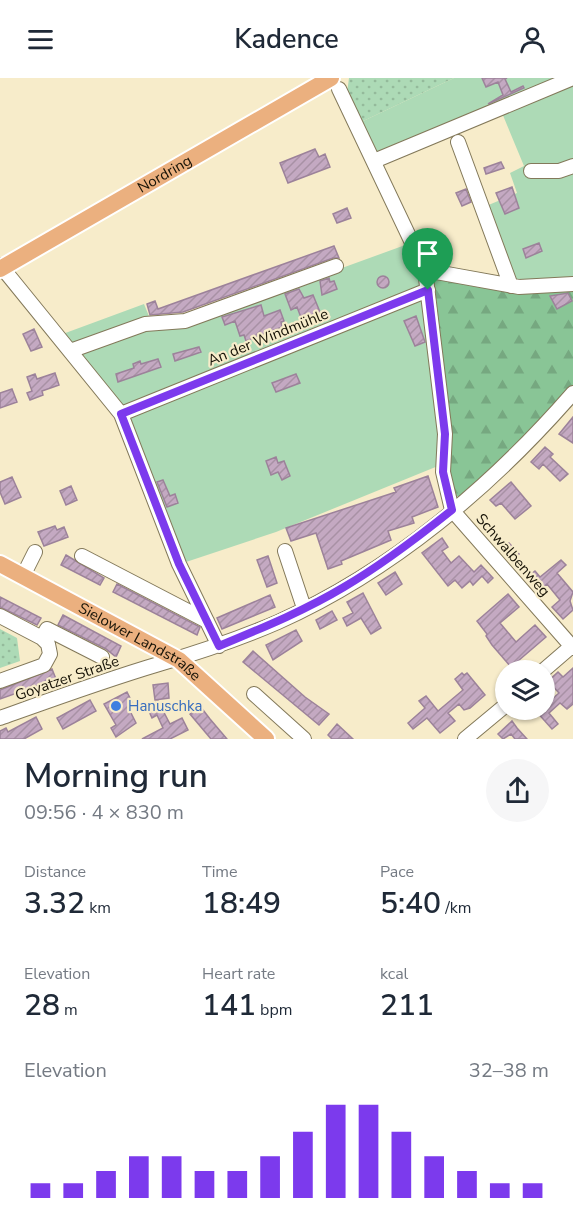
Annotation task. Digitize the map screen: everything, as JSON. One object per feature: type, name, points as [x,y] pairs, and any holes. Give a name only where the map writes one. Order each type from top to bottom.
[{"type":"main road","name":"Nordring","points":[[1,268],[335,83]]},
{"type":"main road","name":"Sielower Landstraße","points":[[0,564],[61,602],[179,660],[266,739]]},
{"type":"street","points":[[374,161],[573,78]]},
{"type":"street","points":[[335,83],[425,270],[445,434],[443,472],[452,510]]},
{"type":"street","points":[[458,142],[511,286]]},
{"type":"street","points":[[531,171],[560,171],[573,166]]},
{"type":"street","points":[[70,351],[145,324],[185,321],[336,266]]},
{"type":"street","points":[[1,268],[121,414],[179,564],[219,646]]},
{"type":"street","points":[[425,270],[511,286],[573,284]]},
{"type":"street","name":"An der Windmühle","points":[[121,414],[428,290]]},
{"type":"street","name":"Goyatzer Straße","points":[[0,718],[219,646],[343,588],[387,559],[452,510],[516,454],[573,393]]},
{"type":"street","name":"Schwalbenweg","points":[[452,510],[572,646]]},
{"type":"street","points":[[285,551],[304,608]]},
{"type":"street","points":[[22,576],[35,552]]},
{"type":"street","points":[[82,556],[207,621]]},
{"type":"street","points":[[0,616],[42,638],[48,644],[50,654],[44,665],[0,681]]},
{"type":"street","points":[[42,638],[47,629],[102,657]]},
{"type":"street","points":[[555,661],[572,646]]},
{"type":"street","points":[[254,694],[297,737]]},
{"type":"street","points":[[465,739],[495,714]]},
{"type":"green space","points":[[349,78],[454,78],[359,123],[347,93]]},
{"type":"green space","points":[[454,78],[573,78],[573,278],[517,283],[479,209],[517,193],[510,173],[524,166],[502,113],[378,162],[359,123]]},
{"type":"green space","points":[[408,244],[425,295],[439,424],[438,466],[276,532],[183,563],[124,410],[60,335],[144,304],[153,326],[188,324]]},
{"type":"green space","points":[[449,279],[515,293],[573,289],[573,386],[462,498],[453,495],[449,486],[432,288],[434,280]]},
{"type":"green space","points":[[0,629],[17,638],[20,661],[0,668]]},
{"type":"building","points":[[482,78],[507,78],[505,79],[511,92],[523,86],[524,88],[488,104],[503,95],[498,82],[486,87]]},
{"type":"building","points":[[315,149],[319,157],[325,154],[330,167],[288,183],[280,163]]},
{"type":"building","points":[[501,162],[504,168],[486,174],[484,168]]},
{"type":"building","points":[[512,187],[519,208],[505,214],[496,193]]},
{"type":"building","points":[[466,189],[471,202],[462,206],[456,193]]},
{"type":"building","points":[[347,208],[351,218],[337,223],[333,214]]},
{"type":"building","points":[[539,243],[542,251],[526,258],[523,249]]},
{"type":"building","points":[[334,246],[339,258],[333,258],[183,312],[150,315],[147,304],[155,301],[158,309]]},
{"type":"building","points":[[385,276],[389,282],[385,288],[381,288],[377,280]]},
{"type":"building","points":[[329,278],[330,282],[334,281],[337,289],[322,295],[320,281]]},
{"type":"building","points":[[299,289],[304,298],[313,295],[320,312],[302,320],[297,307],[291,310],[285,294]]},
{"type":"building","points":[[568,293],[572,301],[557,309],[550,296]]},
{"type":"building","points":[[261,305],[264,316],[280,310],[284,321],[281,322],[282,327],[246,341],[244,335],[240,336],[235,321],[225,325],[222,317]]},
{"type":"building","points":[[416,316],[425,342],[415,346],[404,321]]},
{"type":"building","points":[[34,329],[42,347],[31,351],[23,334]]},
{"type":"building","points":[[199,347],[201,352],[175,361],[173,354]]},
{"type":"building","points":[[158,359],[161,367],[118,382],[116,374],[134,368],[133,364]]},
{"type":"building","points":[[55,373],[59,385],[42,391],[43,395],[30,400],[27,393],[32,391],[27,377],[35,374],[37,379]]},
{"type":"building","points":[[296,374],[300,383],[276,392],[272,383]]},
{"type":"building","points":[[12,389],[17,402],[0,408],[0,393]]},
{"type":"building","points":[[573,417],[573,443],[559,434]]},
{"type":"building","points":[[545,447],[553,454],[550,457],[568,474],[560,481],[543,464],[539,469],[531,462]]},
{"type":"building","points":[[276,457],[278,463],[284,461],[290,476],[282,480],[278,472],[271,475],[266,461]]},
{"type":"building","points":[[428,476],[438,507],[412,517],[414,523],[388,531],[391,540],[341,561],[342,564],[328,569],[316,533],[291,541],[286,528],[396,492],[394,488]]},
{"type":"building","points":[[12,477],[21,497],[5,504],[0,492],[0,482]]},
{"type":"building","points":[[163,480],[170,496],[175,494],[178,503],[167,507],[157,482]]},
{"type":"building","points":[[511,482],[531,506],[515,519],[501,503],[496,506],[490,500]]},
{"type":"building","points":[[71,486],[77,500],[66,505],[60,491]]},
{"type":"building","points":[[55,526],[57,530],[64,527],[68,537],[44,546],[38,532]]},
{"type":"building","points":[[442,538],[448,547],[442,551],[451,563],[459,556],[474,572],[481,565],[493,578],[488,583],[482,576],[473,585],[470,581],[462,588],[455,580],[448,586],[422,553]]},
{"type":"building","points":[[509,543],[519,554],[512,561],[502,549]]},
{"type":"building","points":[[66,555],[104,578],[100,585],[61,565]]},
{"type":"building","points":[[268,556],[277,583],[267,587],[257,560]]},
{"type":"building","points":[[561,560],[566,565],[557,573],[573,592],[570,601],[573,610],[563,619],[552,607],[560,600],[547,584],[539,591],[527,577],[535,571],[540,577]]},
{"type":"building","points":[[395,572],[402,584],[386,595],[378,583]]},
{"type":"building","points":[[117,584],[200,627],[197,635],[113,592]]},
{"type":"building","points":[[363,593],[381,628],[371,634],[361,618],[347,626],[343,618],[353,613],[347,602]]},
{"type":"building","points":[[508,594],[519,607],[500,623],[516,642],[535,625],[546,637],[519,660],[505,660],[477,621]]},
{"type":"building","points":[[270,595],[275,607],[222,629],[217,618]]},
{"type":"building","points":[[0,597],[41,618],[37,625],[0,607]]},
{"type":"building","points":[[332,611],[337,620],[320,629],[316,620]]},
{"type":"building","points":[[63,615],[121,646],[116,657],[106,649],[58,625]]},
{"type":"building","points":[[296,630],[302,641],[273,660],[266,645]]},
{"type":"building","points":[[253,651],[305,697],[329,714],[319,725],[243,662]]},
{"type":"building","points":[[573,668],[573,704],[567,709],[560,703],[555,708],[555,696],[559,693],[555,689],[555,675],[558,672],[563,677]]},
{"type":"building","points":[[52,669],[56,679],[0,699],[0,690]]},
{"type":"building","points":[[462,673],[464,675],[467,673],[485,695],[470,708],[464,710],[459,704],[448,713],[455,721],[440,733],[427,718],[413,729],[408,723],[425,708],[419,701],[426,696],[438,711],[463,690],[455,679]]},
{"type":"building","points":[[168,683],[169,698],[155,700],[153,685]]},
{"type":"building","points":[[127,692],[134,706],[129,709],[136,723],[116,737],[111,728],[116,725],[104,704]]},
{"type":"building","points":[[90,700],[96,711],[63,729],[57,718]]},
{"type":"building","points":[[158,701],[170,724],[182,718],[188,730],[170,739],[142,739],[163,728],[157,715],[152,718],[147,707]]},
{"type":"building","points":[[200,706],[227,739],[211,739],[190,714]]},
{"type":"building","points":[[36,717],[42,729],[24,739],[0,739],[0,731],[6,728],[8,732]]},
{"type":"building","points":[[544,720],[555,720],[558,724],[552,729]]},
{"type":"building","points":[[512,721],[527,739],[515,739],[511,734],[503,739],[498,734]]},
{"type":"building","points":[[337,724],[353,739],[332,739],[328,735]]},
{"type":"place","name":"Hanuschka","points":[[116,706]]},
{"type":"route","points":[[428,290],[445,434],[443,472],[446,493],[452,510],[404,548],[343,588],[280,621],[219,646],[179,564],[121,414],[428,290]]}]
